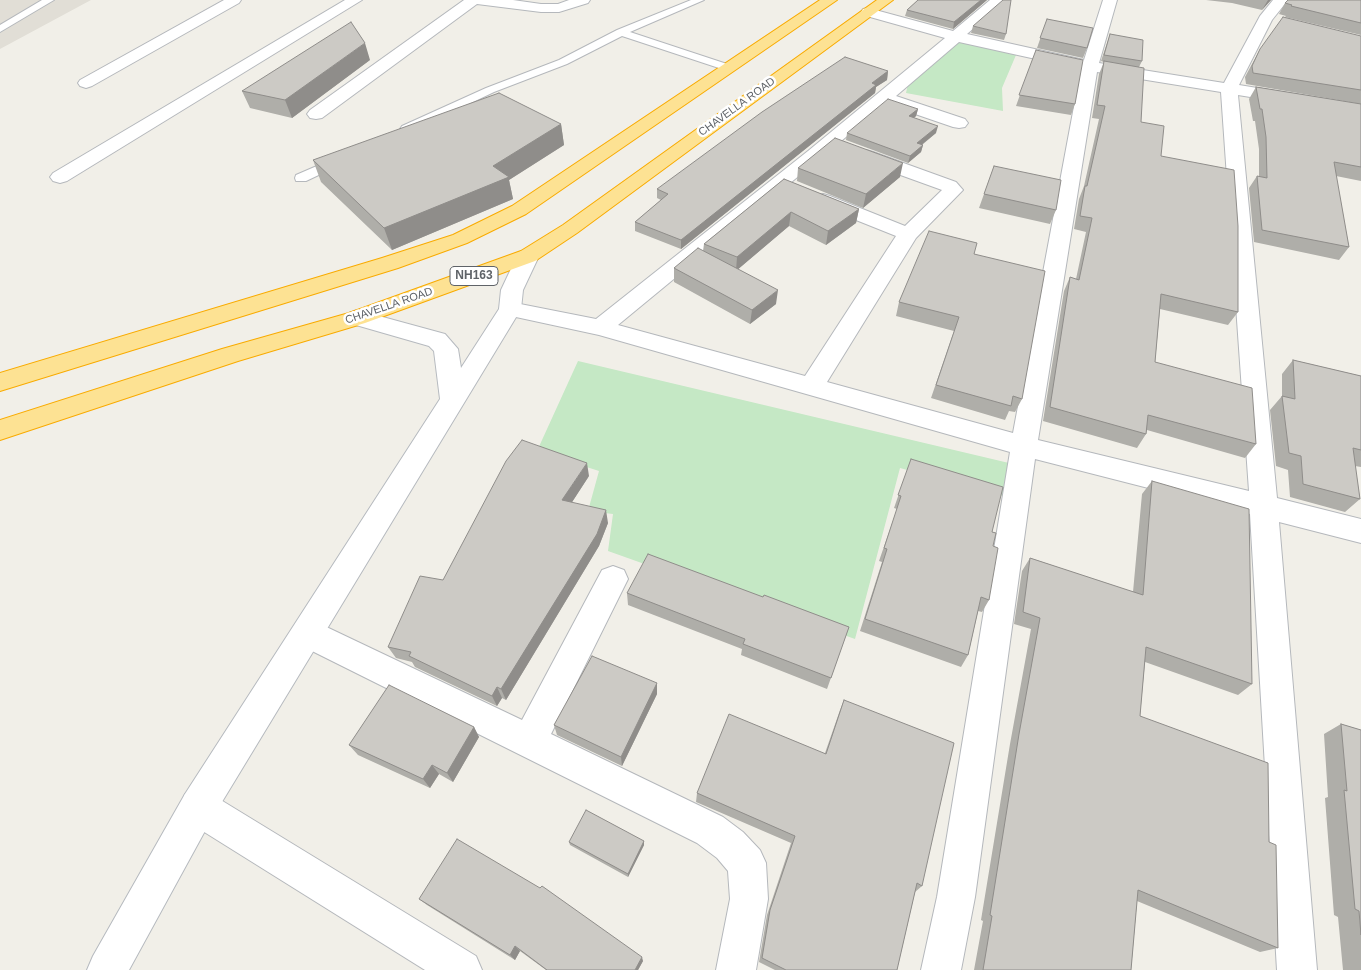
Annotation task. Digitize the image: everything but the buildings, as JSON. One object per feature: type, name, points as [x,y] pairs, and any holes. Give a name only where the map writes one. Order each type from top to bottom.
[{"type":"highway","points":[[0,382],[460,239],[519,210],[830,0]]},
{"type":"highway","name":"CHAVELLA ROAD","points":[[0,430],[221,358],[357,318],[528,256],[570,230],[886,0]]},
{"type":"street","points":[[86,83],[234,0]]},
{"type":"street","points":[[60,177],[355,0]]},
{"type":"street","points":[[316,114],[473,0]]},
{"type":"street","points":[[480,0],[541,8],[559,8],[583,0]]},
{"type":"street","points":[[600,328],[795,189],[829,143],[999,0]]},
{"type":"street","points":[[941,970],[956,897],[1024,446],[1090,66],[1110,0]]},
{"type":"street","points":[[868,12],[954,36],[1090,66],[1361,110]]},
{"type":"street","points":[[1277,14],[1229,88],[1264,508],[1297,970]]},
{"type":"street","points":[[883,97],[959,123]]},
{"type":"street","points":[[811,387],[908,234],[946,198],[953,188],[829,143]]},
{"type":"street","points":[[795,189],[908,234]]},
{"type":"street","points":[[107,970],[198,807],[510,309],[512,290],[528,256]]},
{"type":"street","points":[[510,309],[600,328],[1024,446],[1361,531]]},
{"type":"street","points":[[357,318],[436,340],[446,349],[453,399]]},
{"type":"street","points":[[529,742],[613,579]]},
{"type":"street","points":[[307,633],[710,830],[730,845],[747,863],[750,899],[736,970]]},
{"type":"street","points":[[198,807],[462,970]]},
{"type":"lane","points":[[0,28],[49,0]]},
{"type":"lane","points":[[400,132],[490,90],[563,62],[621,32],[699,0]]},
{"type":"lane","points":[[621,32],[729,68]]},
{"type":"lane","points":[[301,178],[355,153]]},
{"type":"shaded area","points":[[0,0],[91,0],[0,49]]},
{"type":"green space","points":[[957,40],[1016,55],[1002,88],[1003,111],[906,93],[908,84]]},
{"type":"green space","points":[[578,361],[1009,463],[1003,496],[900,468],[855,639],[608,551],[613,514],[588,511],[599,471],[537,451]]}]
